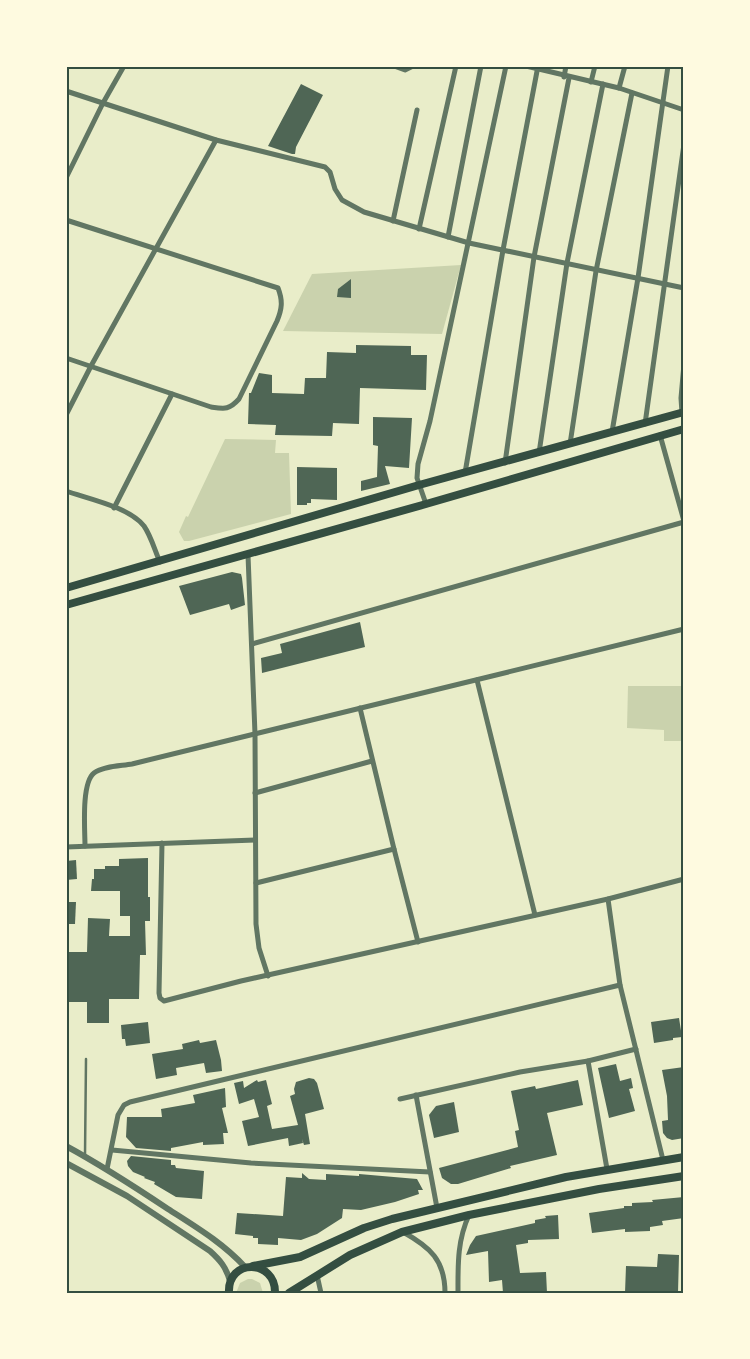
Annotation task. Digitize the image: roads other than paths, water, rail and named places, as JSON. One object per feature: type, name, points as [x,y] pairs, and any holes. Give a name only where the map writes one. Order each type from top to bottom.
[{"type":"main road","points":[[66,588],[419,486],[683,413]]},
{"type":"main road","points":[[66,605],[684,429]]},
{"type":"main road","points":[[229,1293],[230,1280],[239,1270],[300,1257],[378,1223],[566,1177],[684,1157]]},
{"type":"main road","points":[[289,1293],[366,1246],[402,1232],[599,1189],[684,1176]]},
{"type":"main road","points":[[249,1267],[260,1268],[268,1272],[272,1279],[275,1293]]},
{"type":"street","points":[[66,178],[124,66]]},
{"type":"street","points":[[394,66],[405,70],[413,66]]},
{"type":"street","points":[[419,229],[456,66]]},
{"type":"street","points":[[448,237],[481,66]]},
{"type":"street","points":[[426,504],[417,478],[418,464],[430,421],[506,66]]},
{"type":"street","points":[[526,66],[619,88],[684,110]]},
{"type":"street","points":[[505,463],[534,257],[567,77],[566,66]]},
{"type":"street","points":[[592,82],[595,66]]},
{"type":"street","points":[[619,88],[625,66]]},
{"type":"street","points":[[612,432],[638,278],[668,66]]},
{"type":"street","points":[[465,473],[502,250],[538,68]]},
{"type":"street","points":[[539,453],[567,264],[602,84]]},
{"type":"street","points":[[66,91],[216,140],[325,167],[330,172],[335,189],[342,200],[364,212],[469,243],[684,288]]},
{"type":"street","points":[[570,444],[596,271],[632,93]]},
{"type":"street","points":[[393,221],[416,110]]},
{"type":"street","points":[[66,415],[91,366],[216,140]]},
{"type":"street","points":[[645,424],[684,144]]},
{"type":"street","points":[[66,220],[278,288],[282,310],[240,399],[233,406],[224,409],[172,394],[66,358]]},
{"type":"street","points":[[683,413],[681,398],[684,364]]},
{"type":"street","points":[[114,508],[172,394]]},
{"type":"street","points":[[252,644],[684,522],[660,436]]},
{"type":"street","points":[[66,491],[114,508],[134,518],[144,527],[160,562]]},
{"type":"street","points":[[248,554],[255,734],[256,924],[259,948],[268,976]]},
{"type":"street","points":[[85,846],[88,782],[93,774],[103,769],[132,764],[684,629]]},
{"type":"street","points":[[477,680],[535,915]]},
{"type":"street","points":[[360,708],[418,942]]},
{"type":"street","points":[[255,793],[372,761]]},
{"type":"street","points":[[66,848],[255,840]]},
{"type":"street","points":[[162,843],[159,993],[162,1000],[171,1001],[241,981],[608,899],[684,879]]},
{"type":"street","points":[[256,882],[394,850]]},
{"type":"street","points":[[608,899],[620,985],[662,1160]]},
{"type":"street","points":[[107,1169],[118,1115],[124,1105],[134,1100],[620,985]]},
{"type":"street","points":[[400,1099],[520,1072],[588,1061],[636,1049]]},
{"type":"street","points":[[588,1061],[607,1169]]},
{"type":"street","points":[[416,1095],[437,1208]]},
{"type":"street","points":[[66,1146],[107,1169],[221,1244],[249,1267]]},
{"type":"street","points":[[112,1150],[251,1163],[430,1172]]},
{"type":"street","points":[[66,1162],[127,1196],[210,1251],[226,1268],[230,1280]]},
{"type":"street","points":[[458,1293],[459,1245],[469,1216]]},
{"type":"street","points":[[402,1232],[418,1241],[430,1251],[439,1263],[445,1277],[445,1293]]},
{"type":"street","points":[[317,1275],[321,1293]]},
{"type":"lane","points":[[85,1156],[86,1058]]}]
